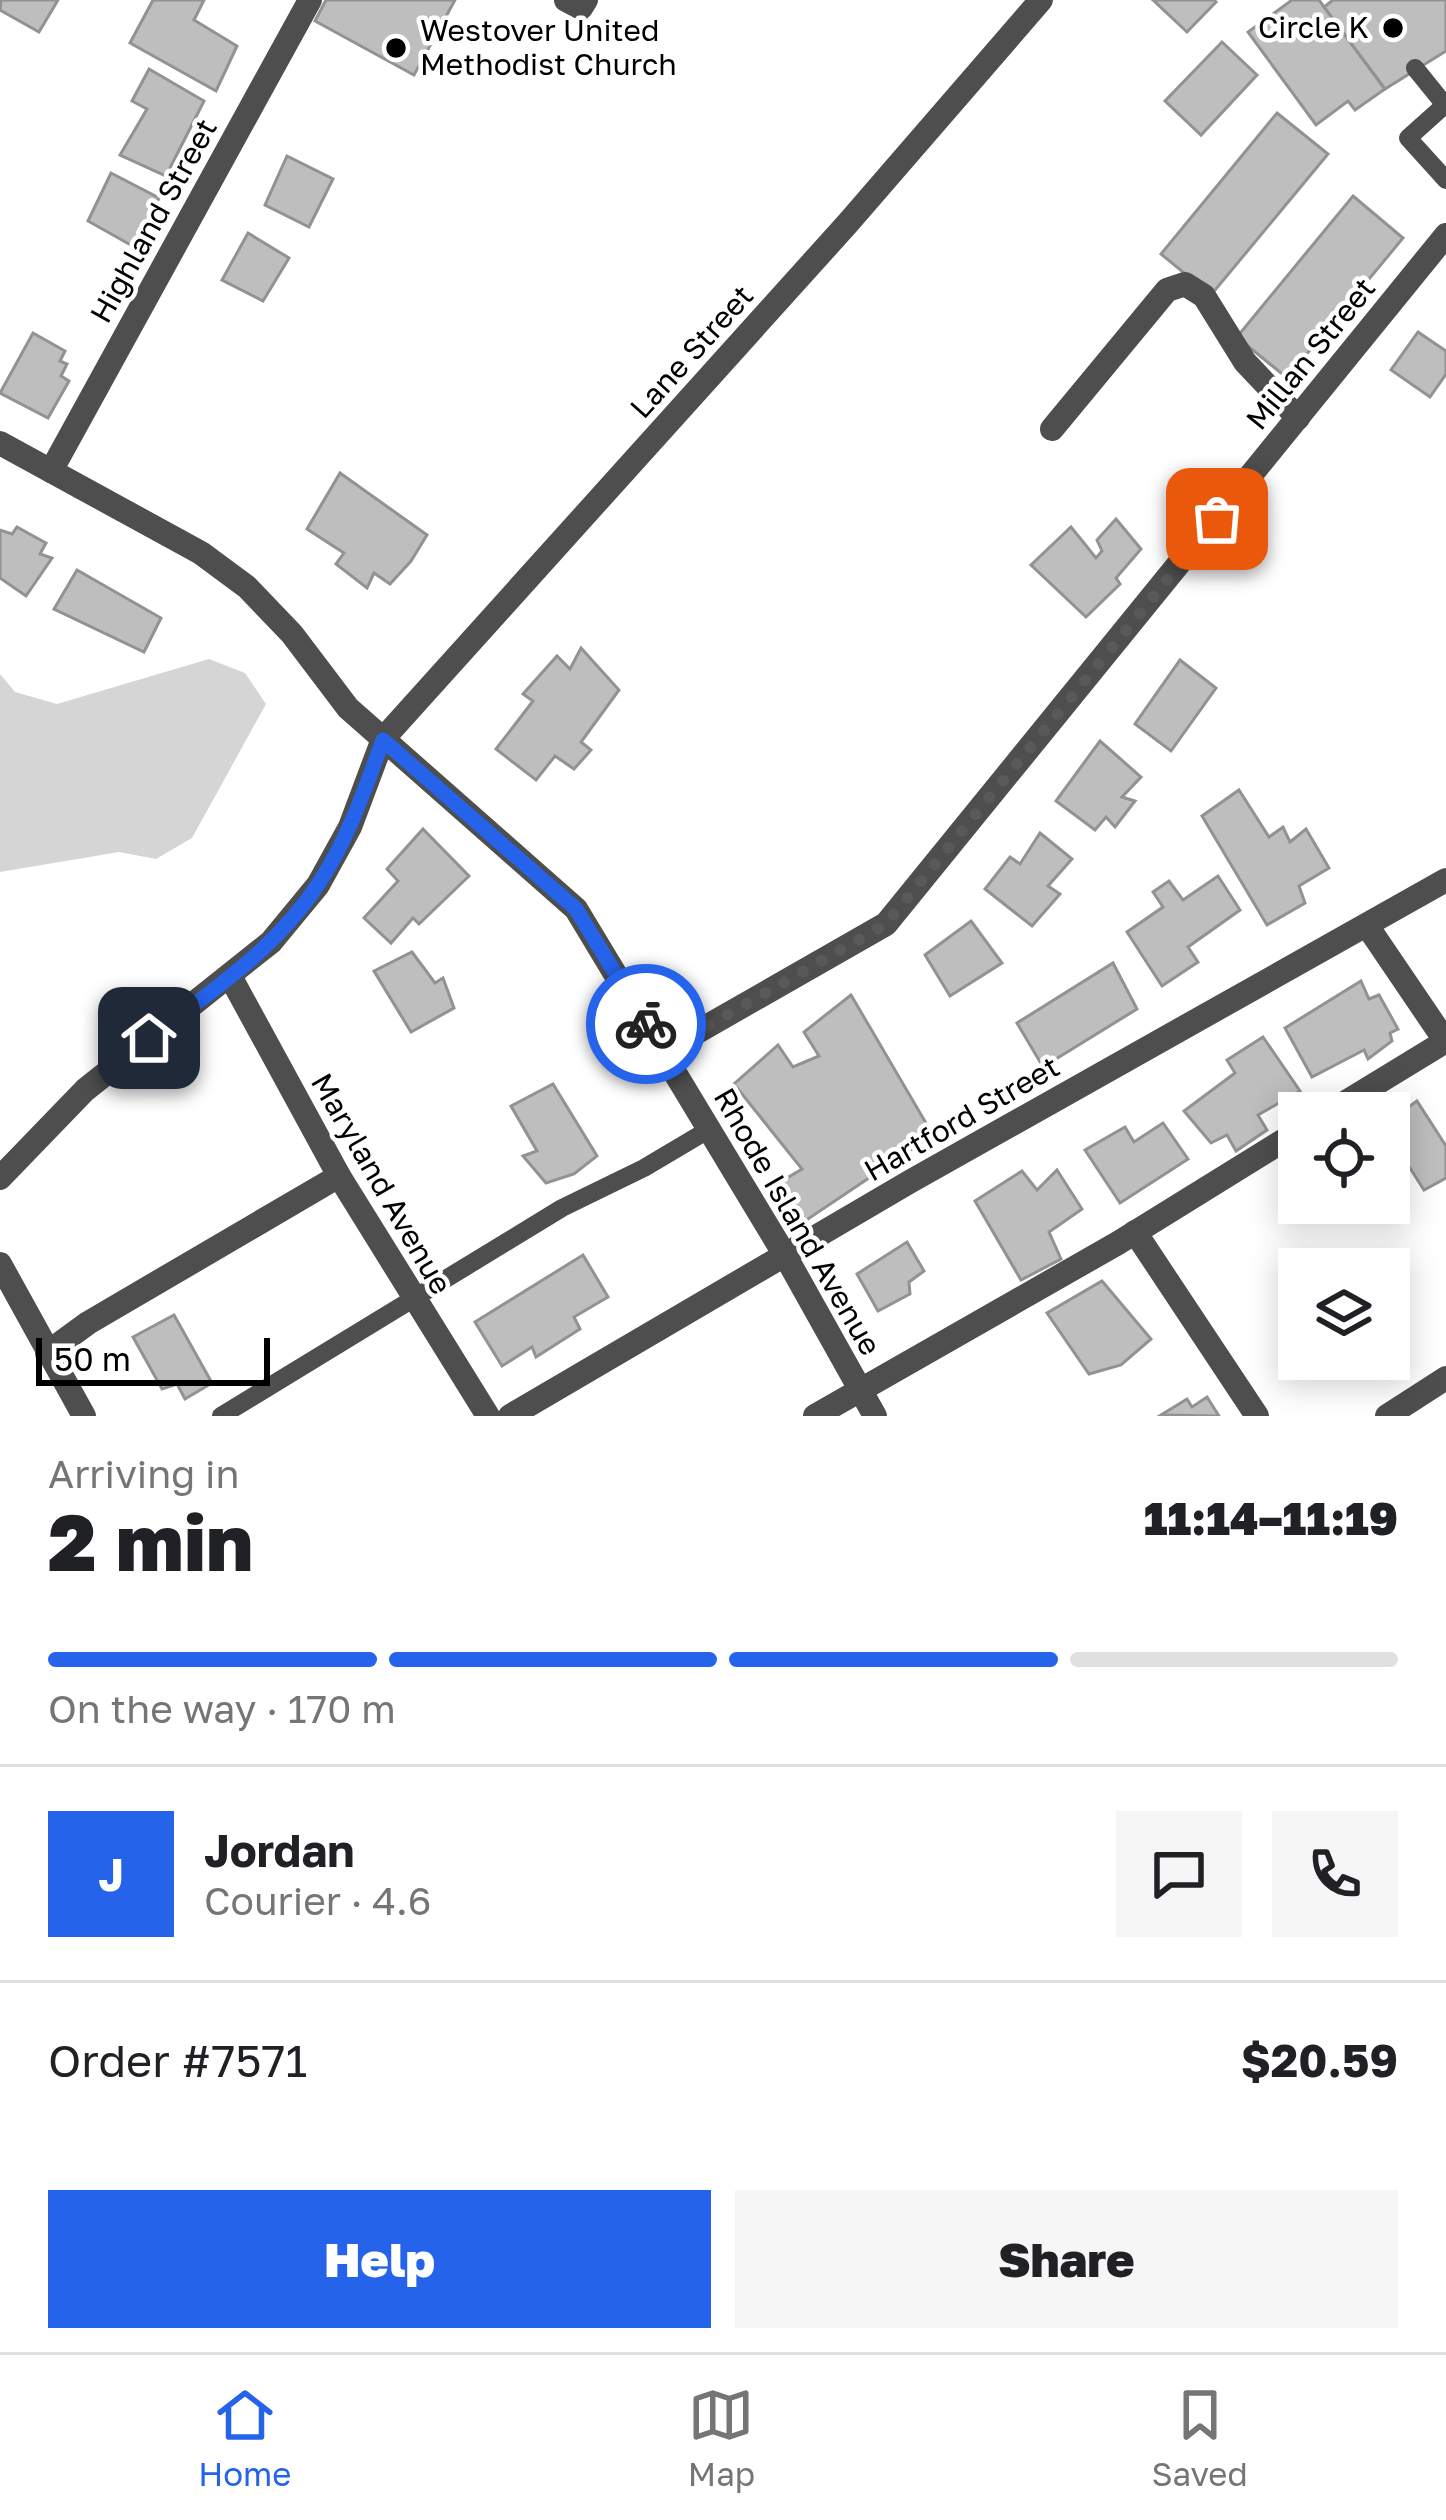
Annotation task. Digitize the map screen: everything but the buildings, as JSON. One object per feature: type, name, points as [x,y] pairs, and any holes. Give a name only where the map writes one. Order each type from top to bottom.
[{"type":"street","name":"Highland Street","points":[[51,471],[310,0]]},
{"type":"street","name":"Lane Street","points":[[383,740],[848,223],[1041,0]]},
{"type":"street","name":"Millan Street","points":[[662,1052],[886,924],[1446,236]]},
{"type":"street","points":[[1052,429],[1167,290],[1185,284],[1204,296],[1246,362],[1298,418]]},
{"type":"street","name":"Rhode Island Avenue","points":[[0,443],[201,553],[247,587],[292,634],[348,708],[576,909],[786,1257],[875,1416]]},
{"type":"street","points":[[0,1178],[85,1090],[271,942],[318,885],[350,826],[383,740]]},
{"type":"street","name":"Hartford Street","points":[[510,1416],[950,1159],[1446,880]]},
{"type":"street","points":[[1362,1092],[1446,1041],[1368,927]]},
{"type":"street","name":"Maryland Avenue","points":[[230,976],[339,1176],[488,1416]]},
{"type":"street","points":[[815,1416],[1136,1232],[1278,1144]]},
{"type":"street","points":[[47,1353],[88,1323],[339,1176]]},
{"type":"street","points":[[1136,1232],[1258,1416]]},
{"type":"street","points":[[0,1264],[84,1416]]},
{"type":"street","points":[[1387,1416],[1446,1378]]},
{"type":"lane","points":[[1415,68],[1445,105],[1408,137],[1446,180]]},
{"type":"lane","points":[[221,1416],[562,1208],[709,1130]]},
{"type":"shaded area","points":[[209,659],[245,673],[266,704],[192,838],[156,859],[119,852],[0,872],[0,674],[15,692],[57,704]]},
{"type":"way so far","points":[[646,1024],[662,1052],[886,924],[1217,519]]},
{"type":"place","name":"Circle K","points":[[1393,28]]},
{"type":"place","name":"Westover United Methodist Church","points":[[396,48]]},
{"type":"route","points":[[149,1038],[271,942],[318,885],[350,826],[383,740],[576,909],[646,1024]]}]
